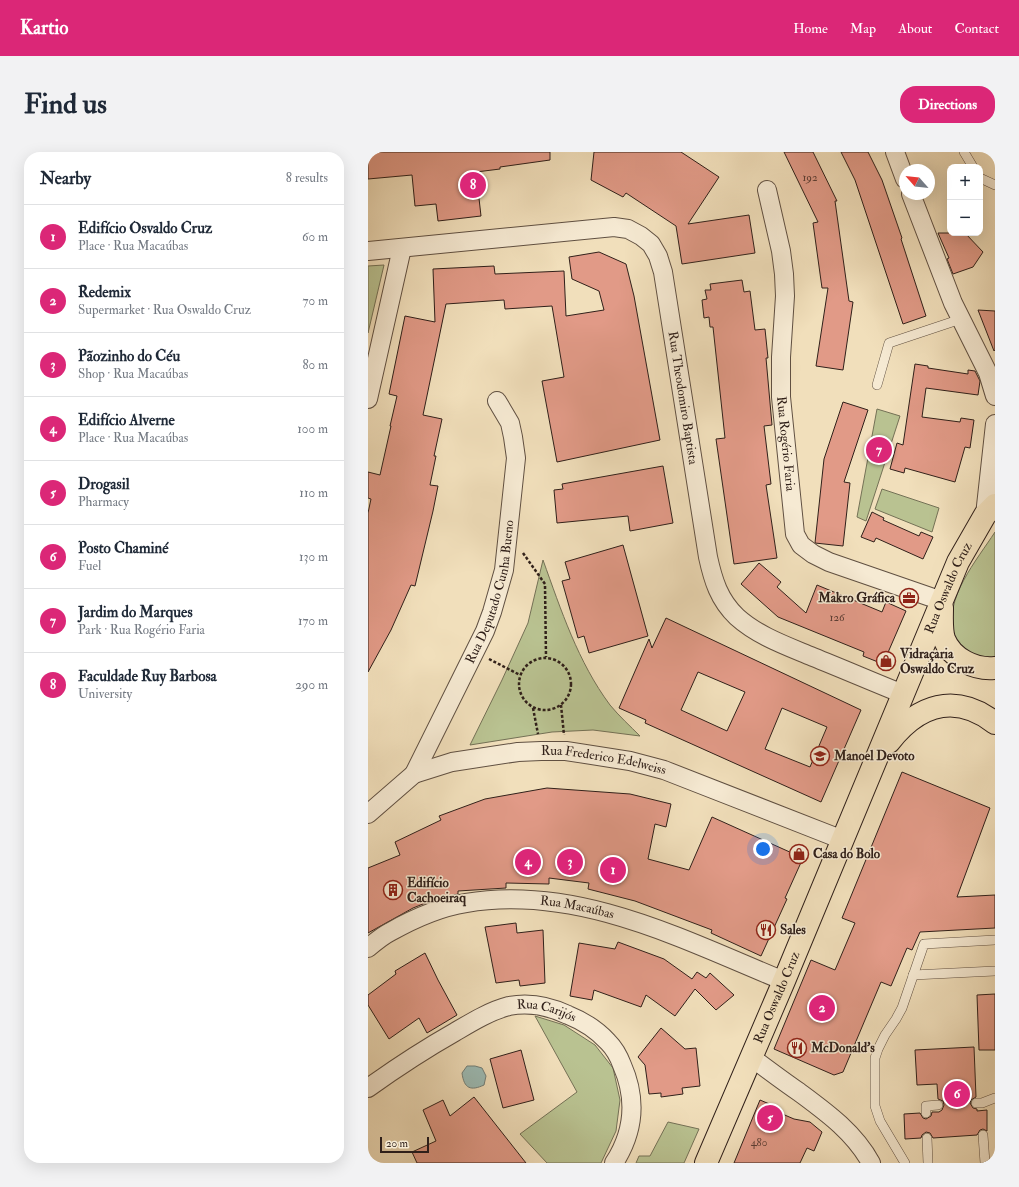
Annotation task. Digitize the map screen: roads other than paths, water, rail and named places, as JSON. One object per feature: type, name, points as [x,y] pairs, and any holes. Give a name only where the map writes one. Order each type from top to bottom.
[{"type":"main road","name":"Rua Oswaldo Cruz","points":[[706,1163],[784,981],[958,562],[990,510]]},
{"type":"main road","points":[[942,601],[944,638],[949,649],[966,662],[977,667],[989,669],[995,668]]},
{"type":"main road","points":[[877,759],[899,730],[913,718],[928,709],[941,706],[959,706],[973,710],[988,717],[995,723]]},
{"type":"street","points":[[894,152],[899,164]]},
{"type":"street","name":"Rua Rogério Faria","points":[[767,190],[781,251],[784,274],[785,296],[781,363],[781,397],[795,534],[801,545],[813,554],[829,562],[942,601]]},
{"type":"street","points":[[913,200],[953,304],[988,373],[995,396]]},
{"type":"street","name":"Rua Theodomiro Baptista","points":[[368,251],[614,227],[628,229],[641,236],[651,244],[658,256],[663,272],[708,557],[713,580],[723,600],[737,616],[754,630],[777,642],[903,694]]},
{"type":"street","points":[[368,399],[402,248]]},
{"type":"street","name":"Rua Deputado Cunha Bueno","points":[[414,774],[475,652],[490,618],[504,570],[516,458],[510,423],[497,401]]},
{"type":"street","points":[[990,510],[995,424]]},
{"type":"street","name":"Rua Frederico Edelweiss","points":[[368,814],[414,774],[452,762],[518,752],[566,752],[630,761],[664,770],[842,840]]},
{"type":"street","name":"Rua Macaúbas","points":[[368,948],[389,932],[437,911],[465,903],[496,899],[535,900],[573,905],[616,916],[668,934],[784,981]]},
{"type":"street","name":"Rua Carijós","points":[[368,1088],[427,1048],[487,1014],[510,1006],[533,1004],[552,1008],[594,1029],[609,1042],[619,1057],[627,1076],[632,1097],[631,1118],[626,1138],[614,1163]]},
{"type":"street","points":[[751,1057],[824,1111],[847,1130],[859,1143],[870,1163]]},
{"type":"lane","points":[[964,152],[971,164]]},
{"type":"lane","points":[[983,179],[995,185]]},
{"type":"lane","points":[[877,384],[889,343],[961,320]]},
{"type":"lane","points":[[905,1163],[880,1121],[875,1106],[875,1058],[878,1049],[902,1008],[924,944],[995,940]]},
{"type":"lane","points":[[913,975],[995,971]]},
{"type":"lane","points":[[980,1106],[995,1098]]},
{"type":"lane","points":[[926,1113],[926,1106],[938,1105]]},
{"type":"lane","points":[[983,1135],[985,1163]]},
{"type":"lane","points":[[927,1138],[928,1163]]},
{"type":"water","points":[[467,1066],[482,1068],[486,1076],[484,1085],[472,1088],[466,1085],[462,1073]]},
{"type":"place","name":"Faculdade Ruy Barbosa","points":[[473,185]]},
{"type":"place","name":"Jardim do Marques","points":[[879,450]]},
{"type":"place","name":"Makro Gráfica","points":[[909,598]]},
{"type":"place","name":"Vidraçaria Oswaldo Cruz","points":[[886,661]]},
{"type":"place","name":"Manoel Devoto","points":[[820,756]]},
{"type":"place","name":"Casa do Bolo","points":[[799,854]]},
{"type":"place","name":"Edifício Alverne","points":[[528,862]]},
{"type":"place","name":"Pãozinho do Céu","points":[[570,862]]},
{"type":"place","name":"Edifício Osvaldo Cruz","points":[[613,870]]},
{"type":"place","name":"Edifício Cachoeiraq","points":[[393,890]]},
{"type":"place","name":"Sales","points":[[766,930]]},
{"type":"place","name":"Redemix","points":[[822,1008]]},
{"type":"place","name":"McDonald's","points":[[797,1048]]},
{"type":"place","name":"Posto Chaminé","points":[[957,1094]]},
{"type":"place","name":"Drogasil","points":[[770,1118]]}]
